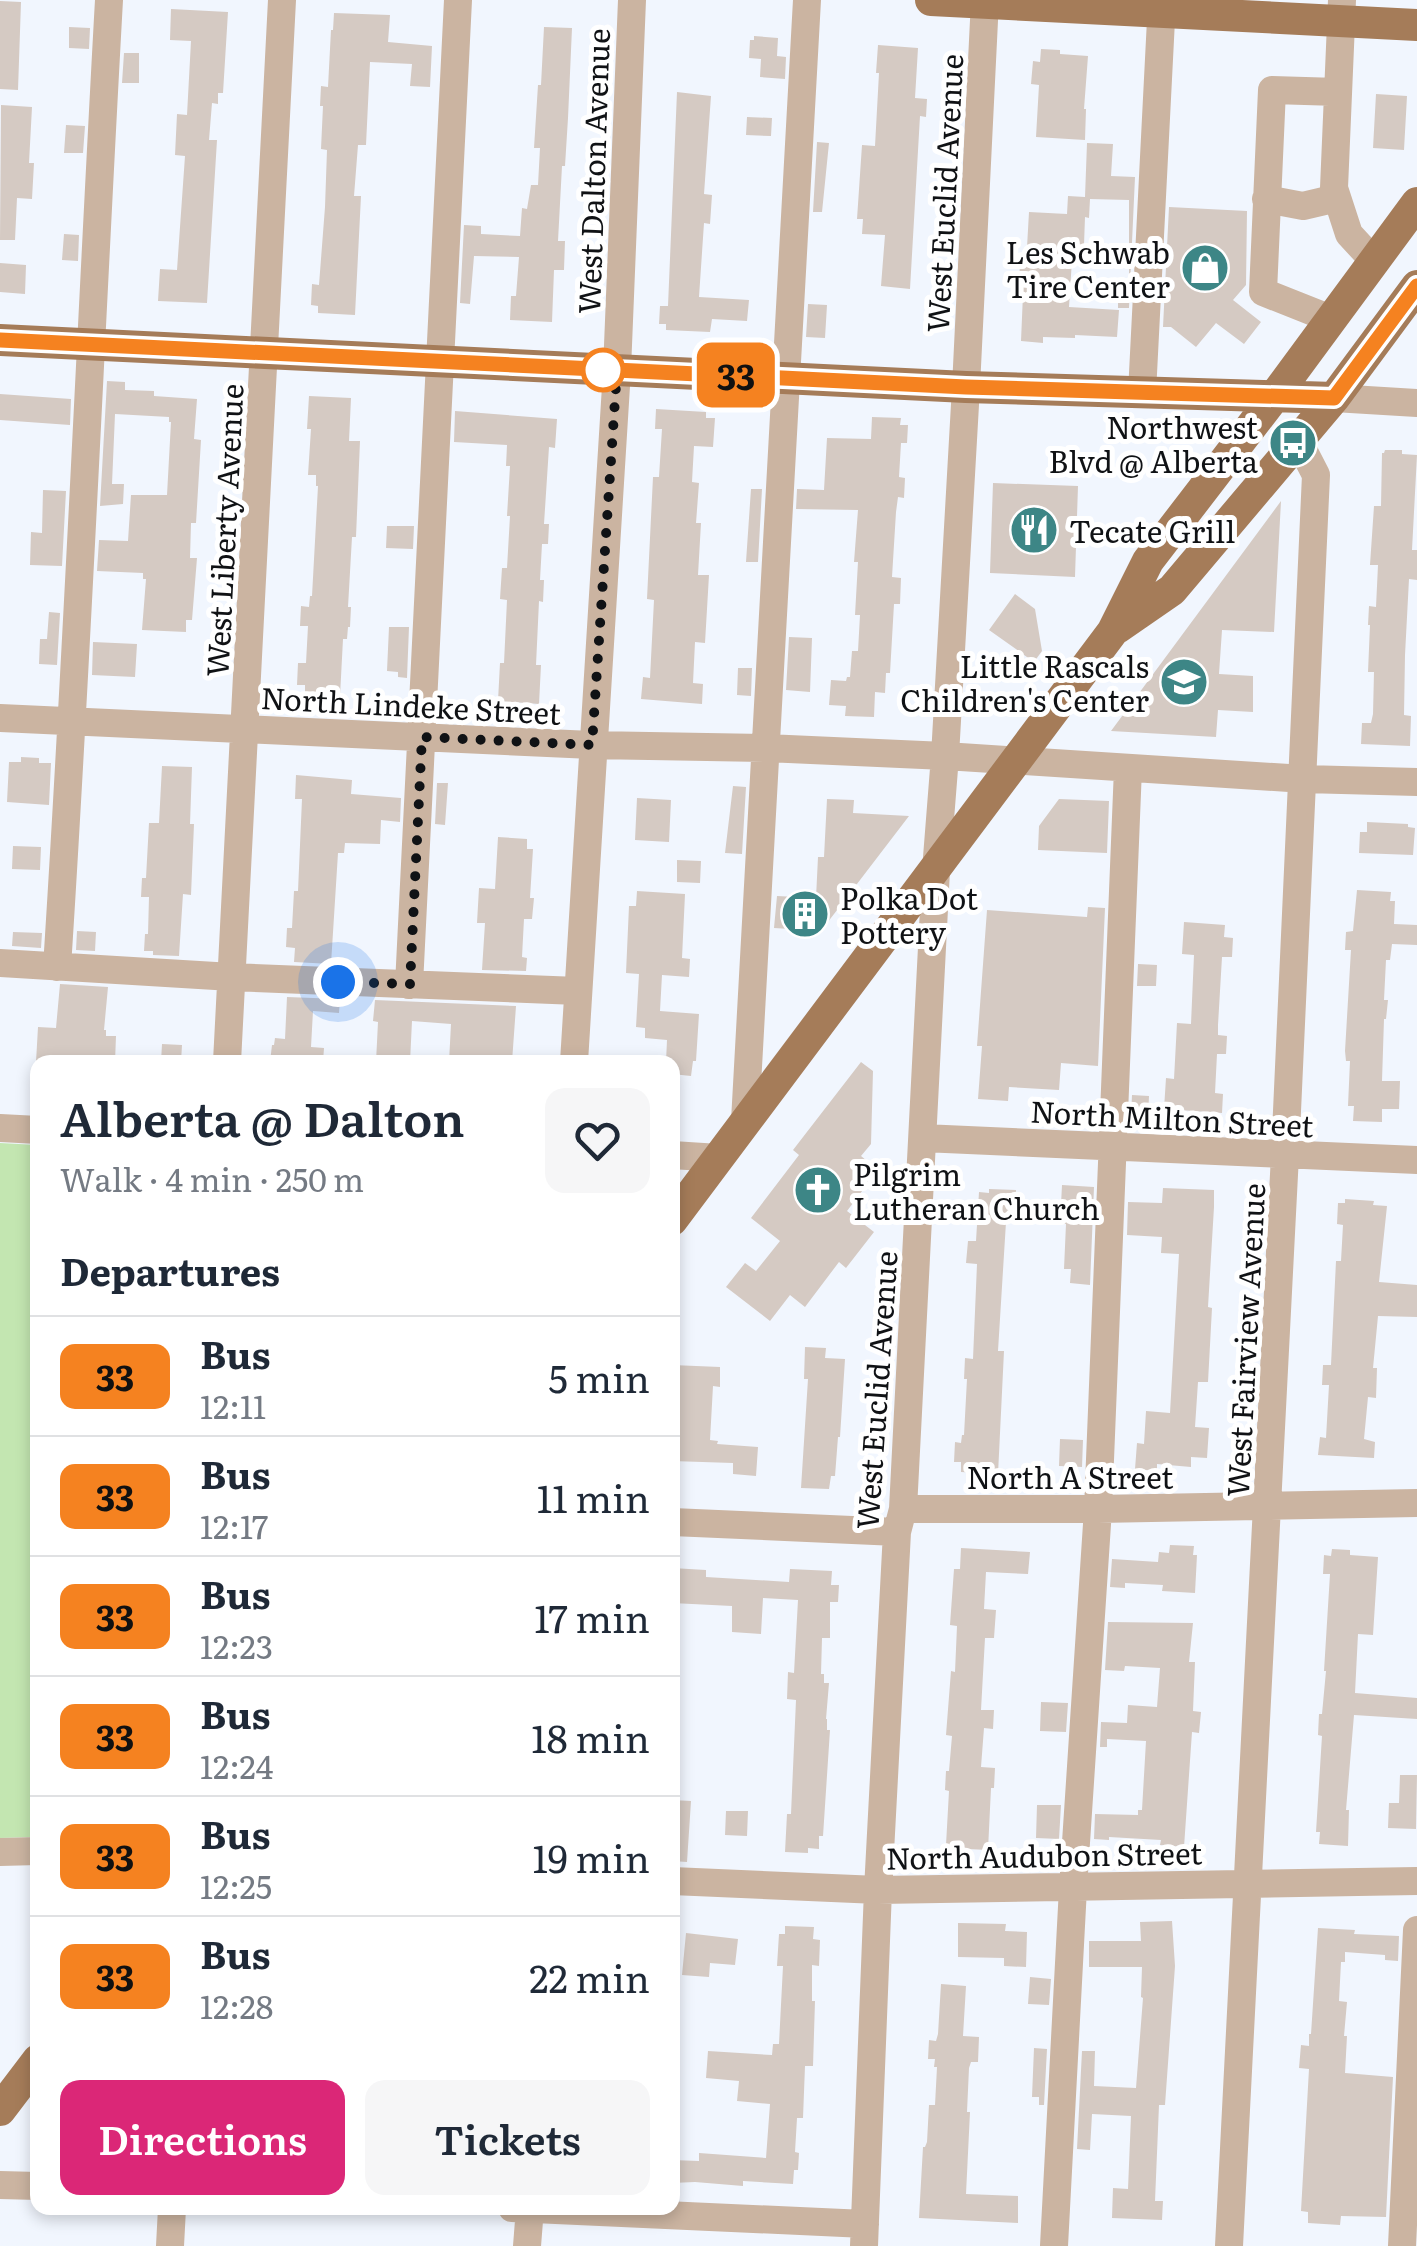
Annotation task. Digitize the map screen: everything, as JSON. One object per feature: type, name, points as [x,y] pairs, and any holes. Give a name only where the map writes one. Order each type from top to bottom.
[{"type":"main road","points":[[931,0],[1341,10],[1417,25]]},
{"type":"main road","points":[[680,1209],[1113,631],[1148,561],[1417,203]]},
{"type":"main road","points":[[1113,631],[1172,590],[1334,398],[1417,286]]},
{"type":"main road","points":[[0,340],[966,387],[1334,398]]},
{"type":"main road","points":[[0,2110],[30,2071]]},
{"type":"street","points":[[57,967],[109,0]]},
{"type":"street","name":"West Liberty Avenue","points":[[227,1055],[282,0]]},
{"type":"street","points":[[410,984],[458,0]]},
{"type":"street","name":"West Dalton Avenue","points":[[574,1055],[617,370],[632,0]]},
{"type":"street","points":[[746,1121],[807,0]]},
{"type":"street","name":"West Euclid Avenue","points":[[865,2235],[878,1890],[985,1]]},
{"type":"street","points":[[1142,392],[1162,6]]},
{"type":"street","points":[[1341,10],[1334,188],[1349,234],[1373,260]]},
{"type":"street","points":[[1331,319],[1263,292],[1272,90],[1338,92]]},
{"type":"street","points":[[1266,199],[1302,206],[1337,198]]},
{"type":"street","points":[[1334,398],[1417,403]]},
{"type":"street","name":"West Fairview Avenue","points":[[1229,2246],[1286,1156],[1316,475],[1298,440]]},
{"type":"street","name":"North Lindeke Street","points":[[0,718],[592,745],[945,756],[1304,779],[1417,782]]},
{"type":"street","points":[[1054,2246],[1098,1509],[1128,768]]},
{"type":"street","points":[[0,964],[232,978],[578,991]]},
{"type":"street","points":[[0,1128],[30,1130]]},
{"type":"street","name":"North Milton Street","points":[[923,1138],[1417,1160]]},
{"type":"street","points":[[680,1156],[718,1158]]},
{"type":"street","name":"North A Street","points":[[680,1522],[900,1520],[1098,1509],[1417,1503]]},
{"type":"street","points":[[0,1852],[30,1852]]},
{"type":"street","name":"North Audubon Street","points":[[680,1881],[878,1890],[1417,1881]]},
{"type":"street","points":[[1402,2246],[1417,1930]]},
{"type":"street","points":[[0,2185],[30,2186]]},
{"type":"street","points":[[170,2246],[172,2215]]},
{"type":"street","points":[[527,2246],[529,2215]]},
{"type":"street","points":[[617,2215],[865,2235]]},
{"type":"green space","points":[[0,1143],[30,1145],[30,1837],[0,1838]]},
{"type":"building","points":[[0,1],[21,2],[18,90],[0,89]]},
{"type":"building","points":[[171,9],[228,12],[223,93],[218,93],[218,104],[212,103],[209,140],[217,140],[207,303],[158,301],[160,269],[177,270],[185,156],[175,155],[177,114],[187,115],[191,41],[170,40]]},
{"type":"building","points":[[334,13],[390,15],[388,42],[432,46],[430,87],[410,86],[412,64],[370,62],[366,145],[358,145],[354,196],[361,196],[355,315],[318,313],[318,306],[311,305],[312,284],[319,285],[325,207],[327,150],[321,149],[321,86],[328,87]]},
{"type":"building","points":[[69,27],[90,28],[89,49],[69,48]]},
{"type":"building","points":[[544,27],[572,28],[558,241],[565,241],[564,270],[554,270],[552,322],[510,320],[519,257],[474,256],[470,304],[460,303],[464,225],[481,226],[481,234],[520,236],[522,208],[527,209],[531,185],[538,185],[540,148],[534,148]]},
{"type":"building","points":[[754,36],[778,38],[777,56],[786,57],[785,79],[760,77],[761,59],[749,58],[750,40]]},
{"type":"building","points":[[878,45],[918,48],[915,98],[927,99],[926,117],[920,116],[910,289],[881,286],[885,235],[862,234],[863,219],[857,219],[862,145],[875,146]]},
{"type":"building","points":[[1041,49],[1088,56],[1085,140],[1036,137],[1039,85],[1031,84],[1033,61],[1040,62]]},
{"type":"building","points":[[124,53],[139,53],[139,83],[122,83]]},
{"type":"building","points":[[677,92],[711,96],[704,194],[712,195],[710,224],[704,223],[699,297],[749,300],[747,321],[712,319],[710,332],[666,330],[666,324],[659,324],[660,306],[668,306]]},
{"type":"building","points":[[1376,94],[1407,96],[1404,150],[1373,148]]},
{"type":"building","points":[[1,105],[32,107],[32,199],[17,198],[15,240],[0,240]]},
{"type":"building","points":[[747,117],[772,118],[771,136],[746,135]]},
{"type":"building","points":[[66,125],[85,126],[83,153],[64,153]]},
{"type":"building","points":[[817,142],[829,143],[822,212],[813,212]]},
{"type":"building","points":[[1087,143],[1113,144],[1111,176],[1135,177],[1129,308],[1118,308],[1118,285],[1129,285],[1129,200],[1090,199],[1084,245],[1073,244],[1069,307],[1119,310],[1117,337],[1075,335],[1043,337],[1043,343],[1021,341],[1023,294],[1018,293],[1020,265],[1026,265],[1029,212],[1067,214],[1068,196],[1085,197]]},
{"type":"building","name":"Les Schwab Tire Center","points":[[1169,207],[1247,211],[1246,285],[1233,300],[1261,322],[1244,344],[1216,323],[1196,347],[1171,327],[1163,327]]},
{"type":"building","points":[[64,234],[79,235],[78,261],[62,260]]},
{"type":"building","points":[[0,263],[26,265],[25,294],[0,292]]},
{"type":"building","points":[[808,304],[827,305],[825,338],[806,337]]},
{"type":"building","points":[[107,381],[125,382],[125,390],[154,391],[154,396],[197,399],[194,439],[201,440],[190,558],[197,558],[192,620],[186,620],[186,632],[142,630],[146,579],[143,573],[97,571],[99,540],[128,541],[131,495],[167,495],[171,422],[169,417],[115,414],[112,484],[124,484],[123,504],[100,506]]},
{"type":"building","points":[[0,394],[71,399],[70,425],[0,420]]},
{"type":"building","points":[[309,396],[351,398],[349,441],[360,441],[348,607],[350,627],[347,639],[343,639],[340,696],[305,694],[305,685],[297,685],[298,663],[306,663],[308,626],[300,626],[301,606],[309,607],[312,596],[318,486],[316,475],[308,475]]},
{"type":"building","points":[[656,409],[706,412],[706,418],[715,418],[713,447],[694,446],[692,482],[699,483],[698,575],[709,575],[705,643],[695,642],[693,683],[703,684],[702,704],[641,699],[643,677],[650,678],[654,600],[647,599],[653,477],[659,477],[662,429],[655,429]]},
{"type":"building","points":[[455,411],[557,419],[555,448],[549,447],[544,524],[549,524],[548,544],[542,544],[543,602],[539,601],[536,665],[541,665],[539,704],[498,701],[507,600],[500,599],[502,568],[507,568],[510,516],[507,445],[454,442]]},
{"type":"building","points":[[872,417],[901,418],[900,425],[908,425],[907,443],[901,443],[899,477],[905,478],[904,498],[898,497],[892,577],[901,578],[900,604],[894,604],[890,673],[886,673],[885,693],[875,692],[874,717],[845,716],[846,706],[829,705],[831,680],[846,681],[850,677],[852,651],[858,651],[858,562],[854,562],[858,510],[796,509],[797,489],[824,490],[827,438],[871,439]]},
{"type":"building","points":[[1385,450],[1417,455],[1412,550],[1417,550],[1417,580],[1409,579],[1405,655],[1404,715],[1411,716],[1410,746],[1361,744],[1362,723],[1371,723],[1373,714],[1374,672],[1368,672],[1368,625],[1369,606],[1376,607],[1378,565],[1370,565],[1374,506],[1381,506]]},
{"type":"building","name":"Tecate Grill","points":[[993,483],[1078,486],[1075,577],[990,573]]},
{"type":"building","points":[[751,489],[762,489],[758,562],[746,562]]},
{"type":"building","points":[[43,490],[66,491],[62,566],[30,565],[31,532],[42,533]]},
{"type":"building","points":[[1281,501],[1274,632],[1222,630],[1219,674],[1253,676],[1253,712],[1218,710],[1216,737],[1111,731]]},
{"type":"building","points":[[387,526],[414,526],[413,549],[386,548]]},
{"type":"building","points":[[1015,594],[1035,609],[1042,651],[1034,662],[989,630]]},
{"type":"building","points":[[49,612],[60,613],[57,665],[39,664],[40,639],[47,639]]},
{"type":"building","points":[[389,627],[409,627],[407,678],[387,671]]},
{"type":"building","points":[[789,637],[812,638],[810,692],[786,690]]},
{"type":"building","points":[[93,642],[137,644],[135,677],[92,675]]},
{"type":"building","points":[[738,668],[752,668],[751,696],[737,695]]},
{"type":"building","points":[[21,757],[51,763],[49,805],[7,802],[9,762],[21,762]]},
{"type":"building","points":[[162,766],[192,767],[191,895],[183,894],[179,956],[144,951],[149,897],[141,897],[142,878],[146,878],[149,823],[159,823]]},
{"type":"building","points":[[296,775],[352,780],[351,794],[401,798],[400,822],[381,820],[380,844],[345,843],[344,853],[338,853],[331,964],[294,962],[295,948],[286,947],[287,928],[292,928],[294,891],[298,891],[302,799],[295,799]]},
{"type":"building","points":[[437,783],[448,783],[445,825],[435,824]]},
{"type":"building","points":[[733,786],[746,787],[742,854],[725,853]]},
{"type":"building","points":[[637,798],[671,800],[669,842],[635,840]]},
{"type":"building","points":[[827,799],[854,800],[853,813],[909,816],[821,931],[774,928],[777,896],[816,898],[818,857],[824,857]]},
{"type":"building","points":[[1059,799],[1109,801],[1107,853],[1038,850],[1039,826]]},
{"type":"building","points":[[1367,822],[1408,824],[1415,828],[1413,855],[1359,853],[1360,832],[1367,832]]},
{"type":"building","points":[[498,837],[527,839],[527,849],[533,849],[532,919],[524,919],[522,957],[527,958],[526,971],[482,970],[485,923],[477,923],[479,888],[495,889]]},
{"type":"building","points":[[13,846],[41,847],[40,870],[12,869]]},
{"type":"building","points":[[677,860],[701,861],[700,883],[677,882]]},
{"type":"building","points":[[1357,890],[1391,892],[1390,901],[1395,901],[1394,924],[1417,925],[1417,945],[1392,944],[1390,960],[1386,960],[1384,1000],[1388,1000],[1382,1081],[1400,1081],[1399,1109],[1382,1109],[1382,1122],[1353,1121],[1354,1106],[1348,1106],[1350,1061],[1346,1061],[1345,1051],[1351,950],[1345,950],[1346,932],[1353,931]]},
{"type":"building","points":[[637,891],[685,894],[682,958],[690,959],[689,977],[662,975],[660,1011],[699,1014],[696,1061],[691,1076],[680,1075],[680,1055],[666,1055],[667,1040],[645,1038],[645,1028],[636,1027],[639,974],[626,973],[629,906],[636,906]]},
{"type":"building","points":[[1088,907],[1105,908],[1098,1066],[1061,1063],[1059,1090],[1009,1087],[1008,1101],[978,1099],[982,1046],[977,1046],[987,910],[1087,917]]},
{"type":"building","points":[[1184,922],[1225,925],[1224,937],[1233,938],[1232,957],[1222,957],[1218,1035],[1227,1036],[1226,1054],[1217,1054],[1215,1093],[1223,1094],[1222,1113],[1164,1109],[1166,1078],[1174,1079],[1177,1023],[1191,1024],[1194,955],[1182,954]]},
{"type":"building","points":[[77,931],[96,932],[95,951],[76,950]]},
{"type":"building","points":[[13,932],[42,933],[41,948],[12,946]]},
{"type":"building","points":[[1138,964],[1157,965],[1156,986],[1137,986]]},
{"type":"building","points":[[60,984],[108,987],[104,1030],[106,1036],[116,1036],[115,1055],[36,1055],[38,1027],[56,1028]]},
{"type":"building","points":[[287,997],[340,999],[339,1013],[313,1011],[311,1047],[324,1048],[324,1055],[271,1055],[275,1038],[285,1039]]},
{"type":"building","points":[[375,1000],[516,1006],[512,1055],[449,1055],[451,1024],[412,1021],[410,1055],[376,1055],[378,1022],[373,1021]]},
{"type":"building","points":[[162,1044],[182,1045],[181,1055],[161,1055]]},
{"type":"building","name":"Pilgrim Lutheran Church","points":[[861,1062],[873,1071],[871,1144],[861,1156],[878,1170],[847,1211],[874,1232],[846,1268],[839,1262],[805,1307],[790,1295],[770,1321],[726,1287],[745,1263],[756,1271],[780,1241],[751,1218],[799,1155],[793,1150]]},
{"type":"building","points":[[1132,1095],[1149,1096],[1148,1117],[1131,1117]]},
{"type":"building","points":[[1062,1185],[1094,1187],[1090,1285],[1070,1283],[1071,1269],[1064,1269],[1066,1224],[1060,1224]]},
{"type":"building","points":[[1163,1188],[1214,1190],[1208,1307],[1212,1308],[1208,1382],[1198,1382],[1195,1427],[1209,1428],[1207,1458],[1191,1457],[1191,1467],[1157,1464],[1157,1471],[1135,1469],[1137,1443],[1144,1444],[1146,1411],[1170,1413],[1179,1254],[1161,1253],[1162,1237],[1127,1235],[1128,1202],[1162,1203]]},
{"type":"building","points":[[989,1189],[1016,1190],[1014,1222],[1006,1222],[998,1351],[1004,1351],[998,1474],[961,1472],[961,1462],[954,1462],[955,1442],[961,1443],[964,1435],[965,1358],[973,1359],[977,1264],[966,1263],[968,1241],[976,1241],[979,1192],[989,1193]]},
{"type":"building","points":[[1345,1199],[1387,1206],[1379,1282],[1417,1285],[1417,1317],[1378,1316],[1373,1368],[1377,1368],[1376,1398],[1368,1397],[1364,1439],[1375,1442],[1374,1458],[1318,1455],[1320,1437],[1326,1438],[1329,1385],[1322,1385],[1323,1365],[1331,1365],[1336,1261],[1341,1261],[1343,1225],[1337,1224],[1338,1203],[1345,1203]]},
{"type":"building","points":[[805,1347],[826,1348],[825,1358],[845,1359],[840,1437],[835,1476],[831,1476],[829,1489],[801,1488],[808,1379],[804,1379]]},
{"type":"building","points":[[680,1365],[720,1367],[720,1387],[713,1386],[710,1440],[758,1447],[756,1476],[733,1474],[733,1463],[680,1461]]},
{"type":"building","points":[[1060,1439],[1083,1440],[1082,1467],[1059,1466]]},
{"type":"building","points":[[1170,1545],[1194,1546],[1195,1593],[1162,1591],[1163,1585],[1125,1583],[1125,1588],[1110,1587],[1112,1559],[1158,1562],[1159,1552],[1169,1553]]},
{"type":"building","points":[[961,1548],[1030,1552],[1028,1574],[986,1572],[984,1609],[996,1610],[994,1638],[985,1638],[981,1710],[994,1710],[993,1729],[984,1728],[981,1767],[995,1768],[988,1850],[946,1845],[946,1771],[952,1736],[946,1735],[957,1626],[950,1625],[954,1569],[960,1569]]},
{"type":"building","points":[[1332,1549],[1378,1557],[1373,1635],[1358,1634],[1355,1693],[1417,1698],[1417,1719],[1354,1715],[1346,1810],[1348,1846],[1319,1844],[1320,1832],[1316,1832],[1322,1736],[1318,1735],[1319,1714],[1326,1671],[1330,1574],[1323,1574],[1324,1555],[1331,1556]]},
{"type":"building","points":[[680,1568],[706,1570],[706,1577],[789,1582],[790,1569],[832,1571],[831,1585],[839,1585],[838,1602],[830,1602],[830,1638],[822,1638],[821,1674],[824,1683],[829,1683],[826,1719],[830,1730],[823,1836],[819,1836],[819,1849],[808,1848],[808,1853],[785,1852],[787,1814],[791,1814],[796,1700],[787,1699],[788,1672],[794,1673],[798,1600],[763,1598],[761,1634],[732,1632],[732,1606],[680,1603]]},
{"type":"building","points":[[1108,1622],[1193,1623],[1189,1662],[1195,1662],[1193,1711],[1201,1712],[1199,1733],[1192,1732],[1184,1847],[1160,1845],[1161,1840],[1094,1839],[1095,1814],[1138,1815],[1138,1810],[1142,1810],[1146,1741],[1107,1739],[1107,1747],[1100,1747],[1101,1722],[1127,1723],[1128,1705],[1157,1707],[1160,1668],[1125,1666],[1124,1671],[1105,1670]]},
{"type":"building","points":[[1041,1702],[1068,1703],[1066,1732],[1040,1731]]},
{"type":"building","points":[[1400,1775],[1417,1775],[1416,1829],[1388,1828],[1389,1803],[1399,1803]]},
{"type":"building","points":[[680,1800],[691,1801],[687,1862],[680,1862]]},
{"type":"building","points":[[1037,1805],[1061,1805],[1059,1839],[1036,1838]]},
{"type":"building","points":[[726,1811],[748,1811],[747,1836],[725,1835]]},
{"type":"building","points":[[1172,1921],[1175,1966],[1165,2105],[1159,2105],[1155,2201],[1163,2201],[1162,2220],[1112,2218],[1113,2188],[1128,2189],[1131,2116],[1092,2114],[1090,2150],[1077,2149],[1082,2051],[1095,2051],[1094,2086],[1136,2088],[1142,1967],[1089,1967],[1089,1941],[1141,1941],[1140,1922]]},
{"type":"building","points":[[958,1923],[1006,1924],[1005,1931],[1027,1932],[1026,1967],[1004,1966],[1004,1958],[958,1957]]},
{"type":"building","points":[[785,1926],[814,1927],[813,1939],[820,1940],[819,1966],[812,1965],[813,2066],[805,2066],[803,2118],[797,2118],[798,2170],[794,2170],[793,2184],[680,2183],[680,2160],[699,2161],[699,2153],[766,2158],[770,2104],[737,2101],[739,2081],[706,2078],[708,2051],[772,2055],[773,2044],[779,2044],[783,1966],[777,1966],[779,1934],[785,1934]]},
{"type":"building","points":[[1318,1928],[1399,1936],[1398,1961],[1385,1960],[1385,1955],[1345,1952],[1345,1962],[1341,1962],[1339,2001],[1347,2002],[1345,2073],[1393,2077],[1386,2217],[1341,2216],[1340,2225],[1308,2223],[1308,2212],[1301,2211],[1309,2069],[1299,2068],[1301,2045],[1309,2046],[1311,2034]]},
{"type":"building","points":[[686,1933],[738,1939],[735,1965],[710,1963],[709,1977],[682,1975]]},
{"type":"building","points":[[1030,1977],[1051,1979],[1049,2005],[1028,2004]]},
{"type":"building","points":[[941,1984],[966,1986],[963,2036],[979,2037],[978,2062],[971,2062],[969,2068],[966,2194],[1018,2196],[1018,2223],[919,2218],[923,2147],[927,2142],[929,2105],[935,2105],[937,2067],[935,2059],[928,2059],[929,2040],[936,2041],[938,2034]]},
{"type":"building","points":[[1034,2048],[1047,2049],[1044,2105],[1039,2105],[1039,2097],[1032,2097]]},
{"type":"bus line","name":"33","points":[[0,340],[966,387],[1334,398],[1417,286]]},
{"type":"place","name":"Les Schwab Tire Center","points":[[1205,268]]},
{"type":"place","name":"Northwest Blvd @ Alberta","points":[[1293,443]]},
{"type":"place","name":"Tecate Grill","points":[[1034,530]]},
{"type":"place","name":"Little Rascals Children's Center","points":[[1184,682]]},
{"type":"place","name":"Polka Dot Pottery","points":[[805,914]]},
{"type":"place","name":"Pilgrim Lutheran Church","points":[[818,1190]]},
{"type":"route","points":[[338,982],[410,984],[422,737],[592,745],[617,370],[603,370]]}]
